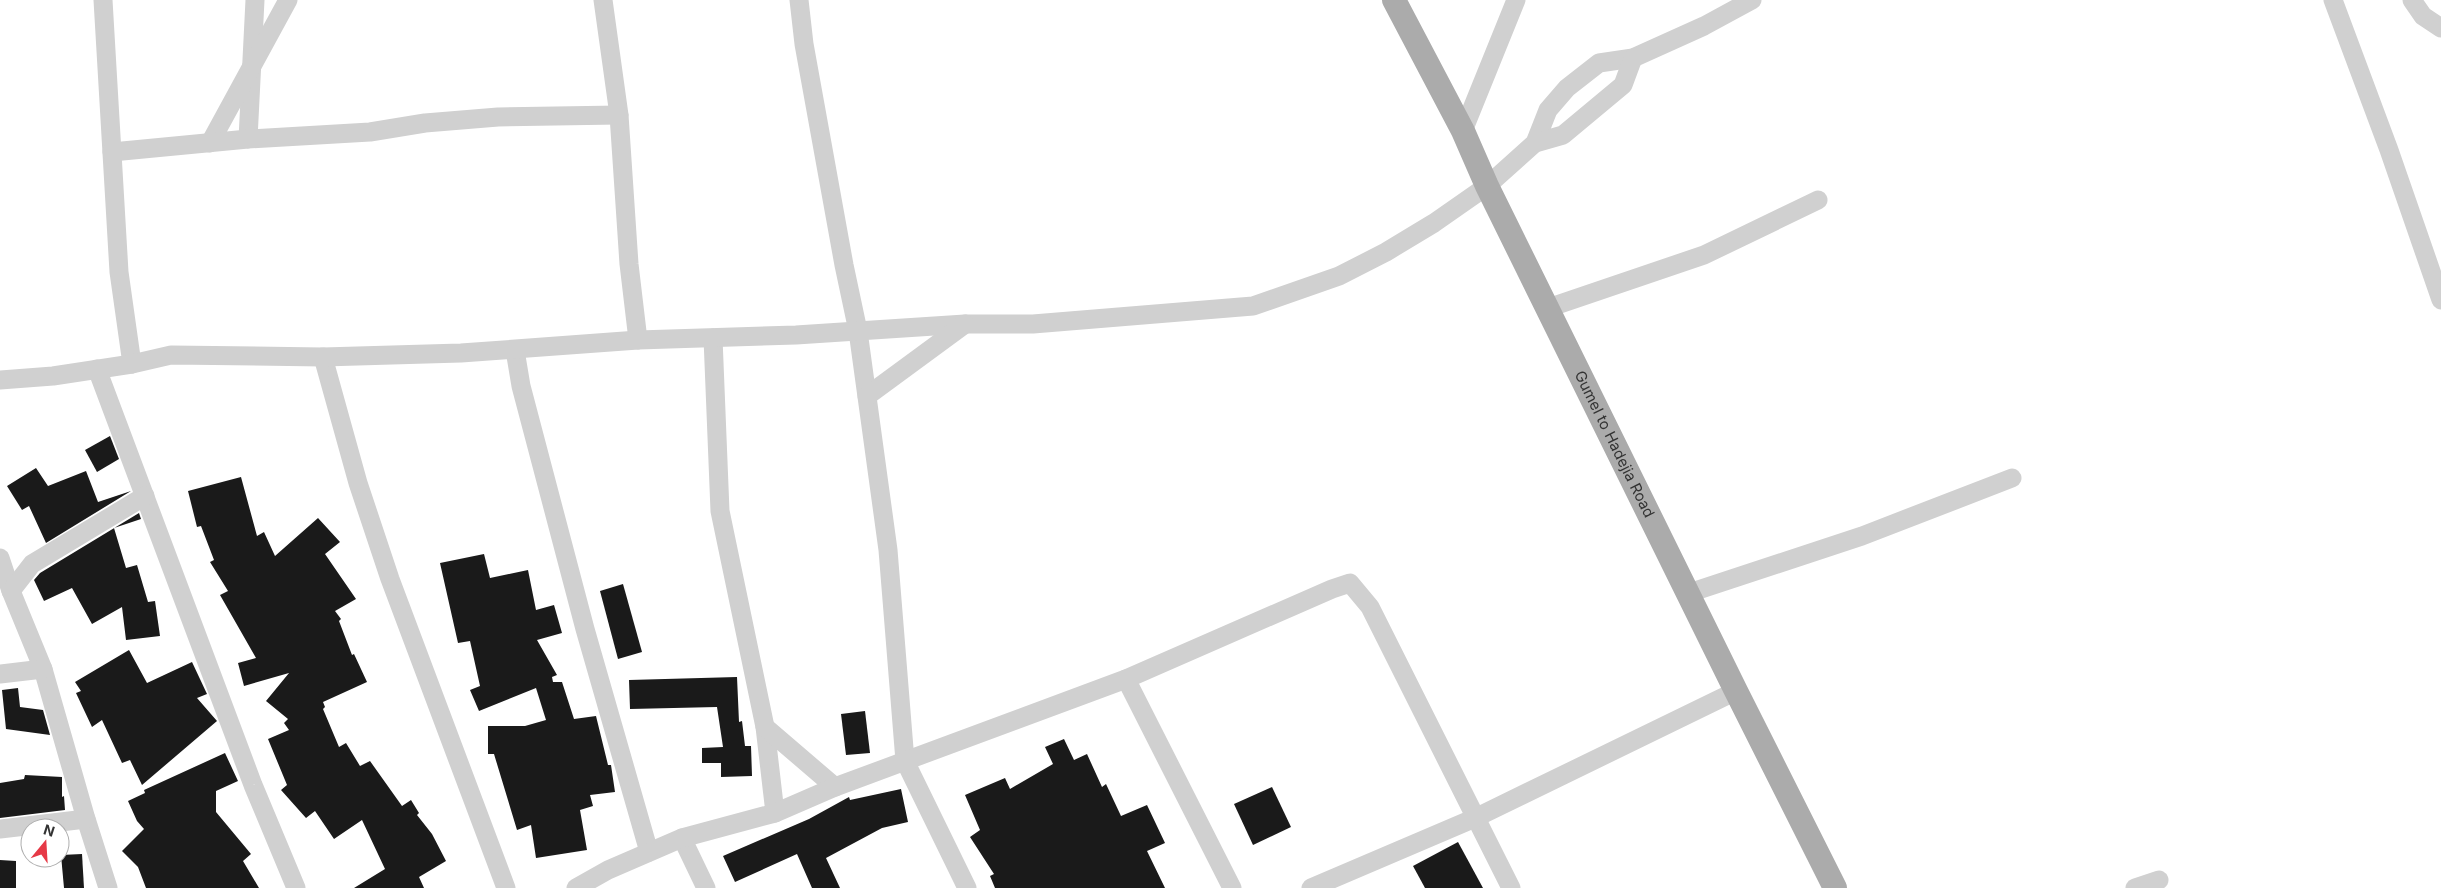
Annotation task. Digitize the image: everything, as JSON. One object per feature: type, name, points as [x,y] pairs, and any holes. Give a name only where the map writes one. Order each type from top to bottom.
[{"type":"main road","name":"Gumel to Hadejia Road","points":[[1394,0],[1463,131],[1487,186],[1835,888]]},
{"type":"street","points":[[103,0],[119,272],[132,364]]},
{"type":"street","points":[[248,139],[255,0]]},
{"type":"street","points":[[210,143],[288,0]]},
{"type":"street","points":[[603,0],[619,114],[629,264],[638,340]]},
{"type":"street","points":[[799,0],[804,44],[844,265],[858,331],[888,550],[905,762],[967,888]]},
{"type":"street","points":[[1463,131],[1516,0]]},
{"type":"street","points":[[1535,143],[1548,110],[1567,88],[1599,63],[1633,58],[1704,26],[1752,0]]},
{"type":"street","points":[[2333,0],[2441,300]]},
{"type":"street","points":[[2412,0],[2423,16],[2441,28]]},
{"type":"street","points":[[0,380],[53,376],[132,364],[171,355],[323,357],[515,350],[638,340],[858,331],[965,324],[1033,324],[1253,306],[1339,276],[1386,252],[1434,223],[1487,186],[1535,143],[1564,135],[1623,85],[1633,58]]},
{"type":"street","points":[[112,152],[248,139],[370,132],[425,123],[498,117],[619,114]]},
{"type":"street","points":[[1548,308],[1704,254],[1818,200]]},
{"type":"street","points":[[867,396],[965,324]]},
{"type":"street","points":[[713,338],[720,511],[764,727],[775,813]]},
{"type":"street","points":[[515,350],[521,386],[585,629],[649,852]]},
{"type":"street","points":[[323,357],[358,484],[390,579],[506,888]]},
{"type":"street","points":[[97,369],[253,785],[296,888]]},
{"type":"street","points":[[1689,593],[1862,536],[2012,478]]},
{"type":"street","points":[[11,592],[32,564],[145,496]]},
{"type":"street","points":[[32,564],[1,559],[11,592],[43,669],[108,888]]},
{"type":"street","points":[[576,888],[608,870],[682,838],[775,813],[836,788],[1126,679],[1332,589],[1350,583],[1370,608],[1511,888]]},
{"type":"street","points":[[0,674],[43,669]]},
{"type":"street","points":[[1126,679],[1232,888]]},
{"type":"street","points":[[1311,888],[1475,818],[1736,691]]},
{"type":"street","points":[[764,727],[836,788]]},
{"type":"street","points":[[0,829],[86,819]]},
{"type":"street","points":[[682,838],[706,888]]},
{"type":"street","points":[[2135,888],[2159,880]]},
{"type":"building","points":[[110,436],[119,459],[97,472],[85,450]]},
{"type":"building","points":[[36,468],[48,486],[86,471],[98,502],[131,491],[46,543],[29,506],[22,510],[7,486]]},
{"type":"building","points":[[241,477],[257,536],[264,532],[275,556],[318,518],[340,542],[325,554],[356,599],[335,611],[341,619],[339,621],[352,655],[354,654],[367,682],[323,702],[325,707],[323,709],[339,747],[346,743],[360,766],[370,761],[402,806],[411,800],[419,813],[417,815],[432,834],[446,861],[419,877],[424,888],[354,888],[385,869],[362,820],[334,839],[315,811],[306,818],[281,790],[287,785],[268,739],[289,730],[284,723],[288,719],[266,701],[289,673],[244,686],[238,663],[256,658],[220,595],[228,591],[210,562],[214,560],[201,526],[197,527],[188,491]]},
{"type":"building","points":[[139,513],[141,519],[115,528]]},
{"type":"building","points":[[114,528],[126,568],[137,565],[148,602],[155,601],[160,636],[126,640],[122,607],[92,624],[72,588],[44,601],[34,580],[40,573]]},
{"type":"building","points":[[484,554],[490,578],[528,570],[536,610],[554,605],[562,633],[537,640],[557,675],[552,677],[553,682],[562,682],[574,719],[596,716],[608,765],[611,765],[615,792],[590,795],[593,806],[580,810],[587,850],[536,858],[531,825],[517,830],[494,754],[488,754],[488,726],[525,726],[546,720],[536,688],[479,711],[470,690],[480,686],[470,641],[458,643],[440,563]]},
{"type":"building","points":[[623,584],[642,652],[618,659],[600,591]]},
{"type":"building","points":[[129,650],[147,683],[192,662],[207,694],[197,698],[217,721],[142,785],[130,760],[122,763],[102,720],[92,727],[76,693],[81,691],[75,682]]},
{"type":"building","points":[[737,677],[739,722],[742,721],[745,746],[751,746],[752,776],[721,777],[721,763],[702,763],[702,748],[723,747],[717,707],[630,709],[629,680]]},
{"type":"building","points":[[18,688],[20,707],[43,710],[50,735],[6,729],[2,690]]},
{"type":"building","points":[[865,711],[870,753],[846,755],[841,714]]},
{"type":"building","points":[[1064,739],[1074,760],[1087,754],[1102,787],[1106,784],[1121,816],[1147,805],[1165,843],[1147,851],[1165,888],[995,888],[990,876],[994,874],[970,837],[980,830],[965,795],[1005,778],[1010,789],[1053,764],[1045,747]]},
{"type":"building","points":[[225,753],[238,781],[216,791],[216,812],[251,854],[243,861],[259,888],[146,888],[138,867],[122,851],[144,829],[137,821],[128,801],[145,793],[144,790]]},
{"type":"building","points":[[25,775],[62,777],[62,797],[64,796],[65,810],[0,818],[0,783],[24,779]]},
{"type":"building","points":[[1272,787],[1291,827],[1253,845],[1234,804]]},
{"type":"building","points":[[901,789],[908,822],[882,828],[826,858],[840,888],[812,888],[797,854],[735,882],[723,856],[809,819],[849,797],[850,800]]},
{"type":"building","points":[[1458,842],[1483,888],[1425,888],[1413,866]]},
{"type":"building","points":[[82,854],[84,888],[64,888],[62,868],[70,868],[70,855]]},
{"type":"building","points":[[0,860],[16,861],[16,888],[0,888]]}]
